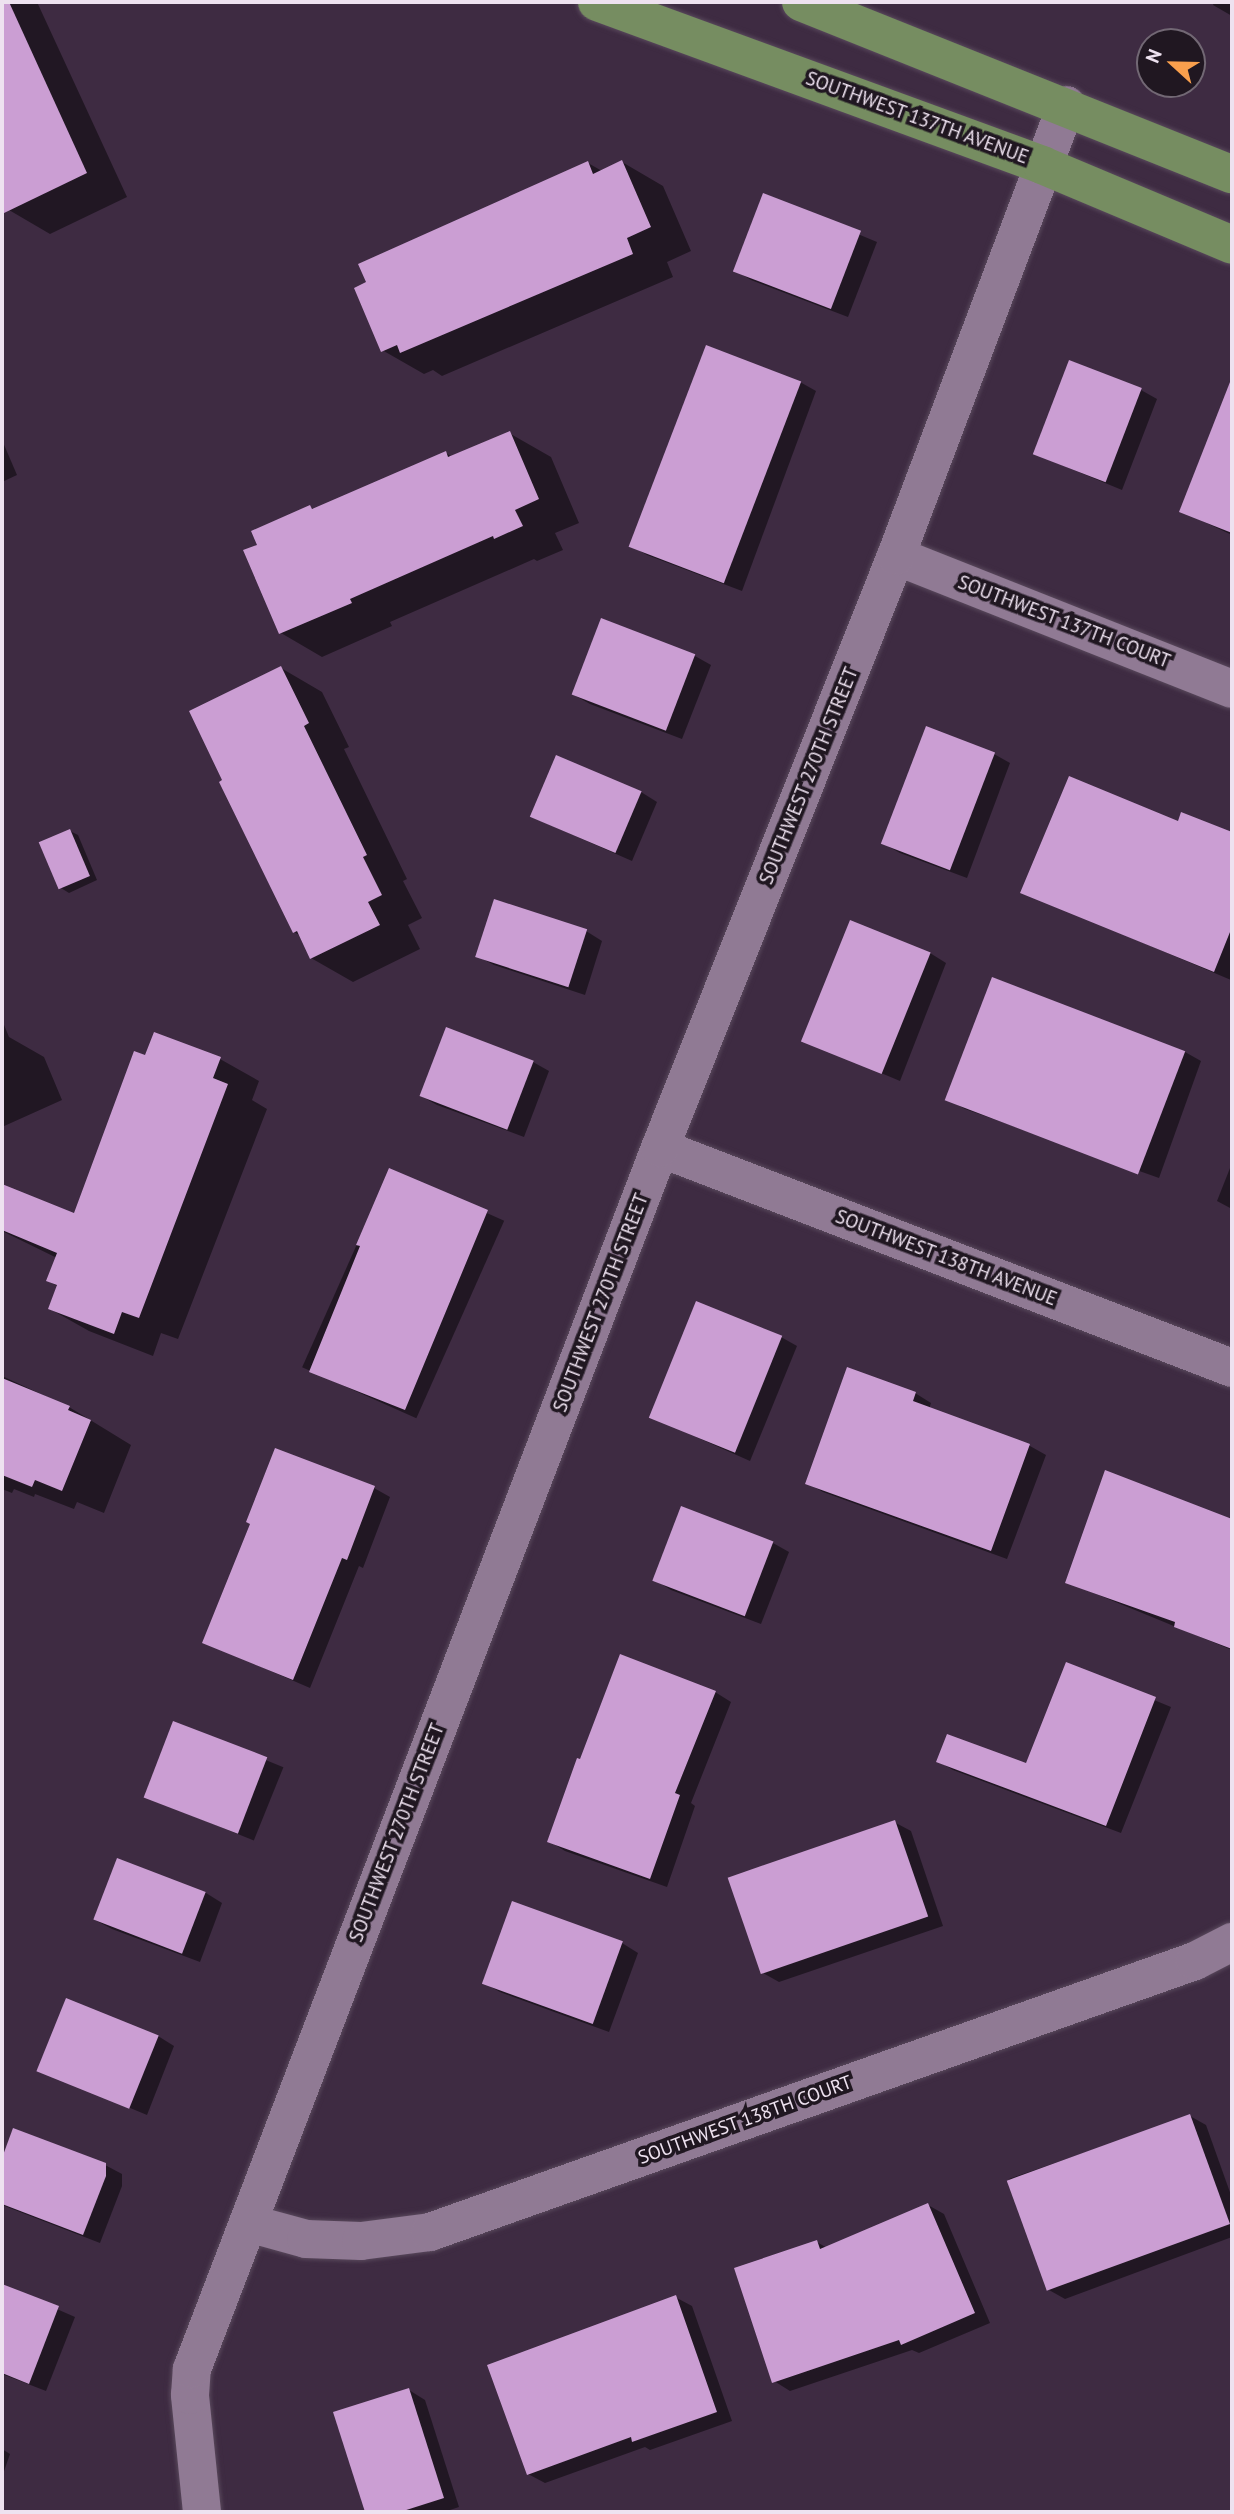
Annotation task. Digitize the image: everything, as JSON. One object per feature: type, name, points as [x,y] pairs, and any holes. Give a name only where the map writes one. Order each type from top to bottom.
[{"type":"main road","name":"SOUTHWEST 137TH AVENUE","points":[[597,2],[1042,165],[1232,245]]},
{"type":"main road","points":[[801,2],[1066,105],[1232,174]]},
{"type":"street","name":"SOUTHWEST 270TH STREET","points":[[202,2512],[190,2395],[192,2369],[660,1148],[896,556],[1066,105]]},
{"type":"street","name":"SOUTHWEST 137TH COURT","points":[[896,556],[1232,688]]},
{"type":"street","name":"SOUTHWEST 138TH AVENUE","points":[[660,1148],[1232,1368]]},
{"type":"street","name":"SOUTHWEST 138TH COURT","points":[[248,2223],[306,2239],[361,2241],[430,2232],[1183,1965],[1232,1942]]},
{"type":"building","points":[[2,2],[9,2],[87,173],[2,214]]},
{"type":"building","points":[[622,160],[651,227],[627,238],[633,254],[400,353],[397,345],[381,352],[354,288],[366,282],[358,264],[588,161],[593,174]]},
{"type":"building","points":[[763,193],[861,231],[831,309],[733,271]]},
{"type":"building","points":[[706,345],[801,382],[724,583],[629,547]]},
{"type":"building","points":[[1069,360],[1142,388],[1106,482],[1033,454]]},
{"type":"building","points":[[1232,382],[1232,533],[1179,512]]},
{"type":"building","points":[[510,431],[539,499],[515,510],[523,526],[494,539],[493,536],[350,599],[352,603],[279,634],[243,550],[257,545],[251,531],[310,505],[312,509],[446,451],[448,457]]},
{"type":"building","points":[[601,618],[695,654],[666,731],[572,695]]},
{"type":"building","points":[[281,666],[309,723],[304,726],[367,855],[363,857],[382,895],[368,902],[380,925],[310,959],[297,931],[293,933],[219,782],[222,780],[189,711]]},
{"type":"building","points":[[926,726],[995,753],[950,870],[881,844]]},
{"type":"building","points":[[556,755],[642,791],[615,853],[530,817]]},
{"type":"building","points":[[1069,776],[1178,821],[1181,812],[1232,832],[1232,927],[1214,972],[1020,893]]},
{"type":"building","points":[[70,829],[90,876],[59,889],[39,842]]},
{"type":"building","points":[[494,899],[587,929],[568,987],[475,957]]},
{"type":"building","points":[[850,920],[931,953],[882,1074],[801,1041]]},
{"type":"building","points":[[992,977],[1185,1051],[1138,1174],[945,1100]]},
{"type":"building","points":[[446,1027],[534,1061],[507,1130],[419,1096]]},
{"type":"building","points":[[154,1032],[221,1057],[213,1078],[228,1084],[139,1318],[122,1312],[114,1334],[48,1309],[57,1285],[46,1281],[57,1253],[2,1230],[2,1184],[74,1213],[134,1051],[145,1055]]},
{"type":"building","points":[[389,1168],[488,1210],[405,1410],[309,1372],[360,1246],[356,1245]]},
{"type":"building","points":[[696,1301],[782,1336],[735,1453],[649,1418]]},
{"type":"building","points":[[847,1367],[916,1392],[913,1401],[1030,1444],[991,1551],[805,1484]]},
{"type":"building","points":[[2,1378],[70,1406],[68,1410],[91,1420],[62,1491],[35,1480],[32,1487],[2,1475]]},
{"type":"building","points":[[275,1448],[375,1486],[347,1560],[342,1558],[293,1680],[202,1643],[250,1524],[246,1522]]},
{"type":"building","points":[[1105,1470],[1232,1519],[1232,1649],[1174,1627],[1175,1622],[1065,1583]]},
{"type":"building","points":[[681,1506],[773,1541],[745,1616],[652,1581]]},
{"type":"building","points":[[620,1654],[716,1691],[675,1793],[680,1795],[650,1879],[547,1842],[577,1758],[580,1759]]},
{"type":"building","points":[[1066,1662],[1156,1697],[1106,1826],[936,1762],[947,1734],[1026,1763]]},
{"type":"building","points":[[173,1721],[267,1757],[238,1834],[144,1798]]},
{"type":"building","points":[[895,1820],[928,1916],[761,1974],[728,1878]]},
{"type":"building","points":[[117,1858],[206,1892],[182,1954],[93,1920]]},
{"type":"building","points":[[512,1901],[623,1941],[593,2024],[482,1984]]},
{"type":"building","points":[[66,1998],[159,2035],[129,2109],[36,2071]]},
{"type":"building","points":[[1190,2114],[1230,2224],[1047,2291],[1007,2181]]},
{"type":"building","points":[[13,2128],[106,2163],[106,2176],[83,2235],[2,2204],[2,2158]]},
{"type":"building","points":[[928,2203],[975,2313],[901,2345],[899,2340],[772,2383],[734,2268],[817,2240],[820,2249]]},
{"type":"building","points":[[2,2284],[59,2306],[29,2384],[2,2373]]},
{"type":"building","points":[[676,2295],[717,2412],[632,2442],[631,2437],[527,2475],[487,2365]]},
{"type":"building","points":[[409,2388],[444,2498],[400,2512],[365,2512],[333,2412]]}]
